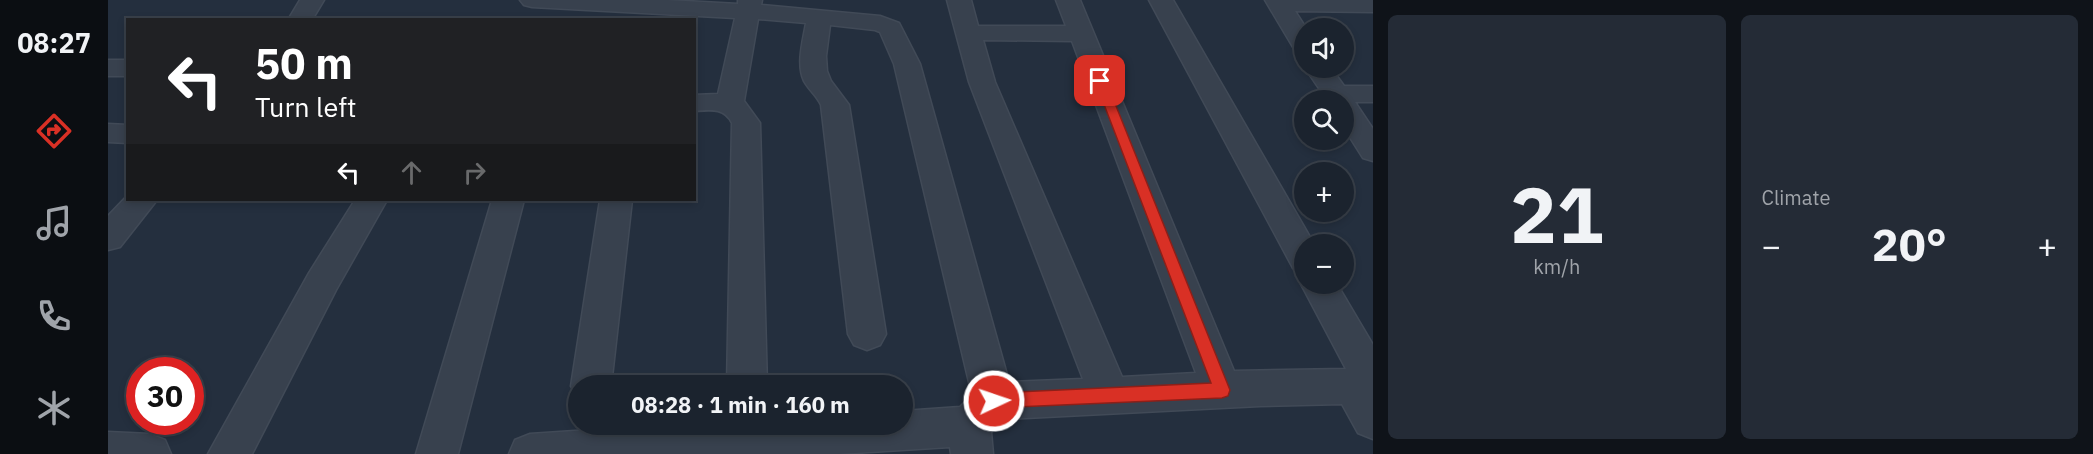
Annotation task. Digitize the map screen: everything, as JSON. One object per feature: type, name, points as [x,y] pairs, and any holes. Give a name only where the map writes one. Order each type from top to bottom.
[{"type":"street","points":[[301,18],[312,0]]},
{"type":"street","points":[[532,0],[562,7],[650,13],[749,5],[880,23],[890,28],[907,64],[979,427]]},
{"type":"street","points":[[959,0],[982,82],[1110,395]]},
{"type":"street","points":[[1068,0],[1222,390]]},
{"type":"street","points":[[1161,0],[1294,239]]},
{"type":"street","points":[[1278,2],[1364,5],[1373,21]]},
{"type":"street","points":[[1278,2],[1294,29]]},
{"type":"street","points":[[730,103],[749,5]]},
{"type":"street","points":[[819,16],[814,66],[816,78],[835,105],[867,334]]},
{"type":"street","points":[[968,33],[1082,34]]},
{"type":"street","points":[[108,68],[126,68]]},
{"type":"street","points":[[1354,97],[1373,94]]},
{"type":"street","points":[[696,103],[730,103],[741,110],[746,123],[747,375]]},
{"type":"street","points":[[1354,122],[1373,151]]},
{"type":"street","points":[[108,133],[126,134]]},
{"type":"street","points":[[108,238],[140,201]]},
{"type":"street","points":[[229,454],[322,283],[370,201]]},
{"type":"street","points":[[437,454],[508,201]]},
{"type":"street","points":[[592,375],[616,201]]},
{"type":"street","points":[[913,428],[979,427],[1110,395],[1222,390],[1368,393],[1323,294]]},
{"type":"street","points":[[530,454],[584,437],[697,449],[738,435]]},
{"type":"route","points":[[994,401],[1222,390],[1100,81]]}]
